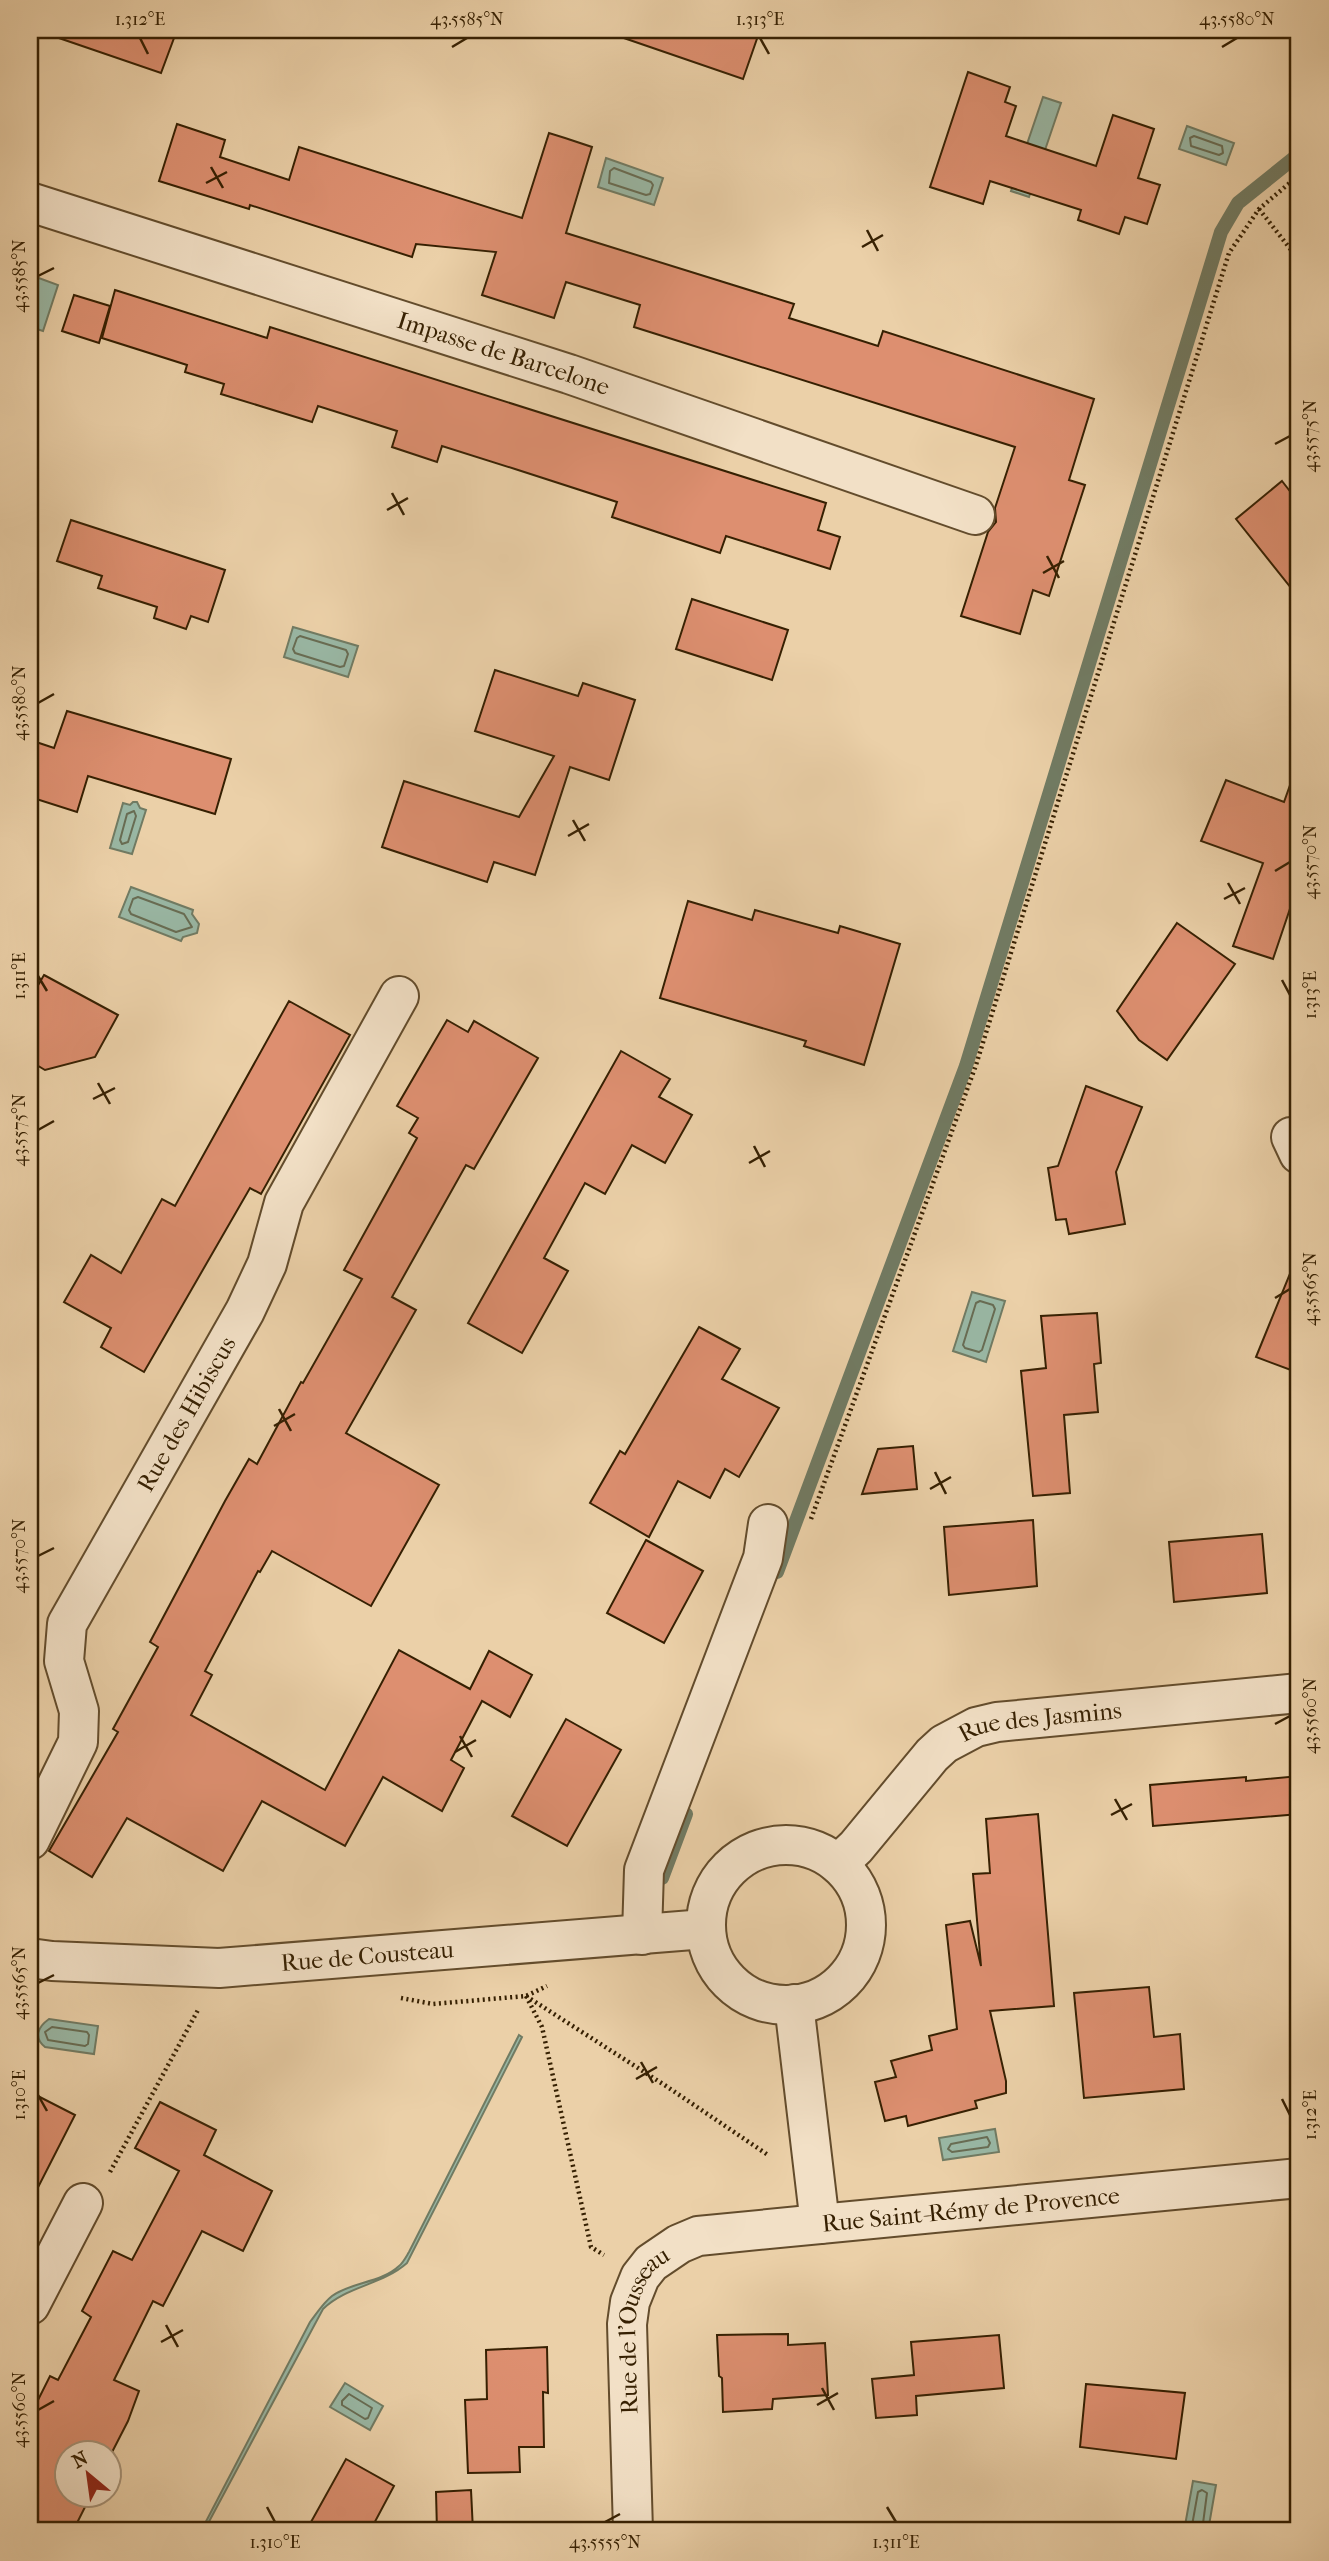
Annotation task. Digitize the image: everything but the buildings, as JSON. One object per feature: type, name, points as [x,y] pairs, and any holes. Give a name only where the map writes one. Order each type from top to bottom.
[{"type":"street","name":"Impasse de Barcelone","points":[[30,202],[569,374],[975,515]]},
{"type":"street","name":"Rue des Hibiscus","points":[[30,1840],[78,1742],[79,1711],[64,1661],[67,1624],[245,1311],[267,1264],[284,1203],[398,996]]},
{"type":"street","points":[[642,1935],[644,1870],[763,1558],[768,1524]]},
{"type":"street","name":"Rue des Jasmins","points":[[838,1864],[856,1847],[932,1755],[959,1734],[975,1727],[997,1721],[1299,1693]]},
{"type":"street","points":[[780,1844],[811,1849],[838,1864],[855,1884],[864,1909],[865,1935],[858,1961],[842,1982],[820,1997],[794,2004],[765,2003],[737,1990],[717,1968],[705,1929],[709,1898],[725,1871],[750,1853],[780,1844]]},
{"type":"street","name":"Rue de Cousteau","points":[[30,1958],[219,1968],[705,1929]]},
{"type":"street","name":"Rue Saint-Rémy de Provence","points":[[794,2004],[820,2224],[1299,2178]]},
{"type":"street","points":[[30,2305],[83,2203]]},
{"type":"street","name":"Rue de l'Ousseau","points":[[633,2531],[627,2325],[630,2302],[640,2277],[662,2253],[698,2236],[820,2224]]},
{"type":"path","points":[[810,1523],[976,1065],[1229,253],[1258,209],[1299,175]]},
{"type":"path","points":[[1258,209],[1299,260]]},
{"type":"path","points":[[640,2277],[591,2247],[542,2027],[526,1996],[773,2158]]},
{"type":"path","points":[[83,2203],[99,2192],[202,2004]]},
{"type":"water","points":[[1043,97],[1061,103],[1029,197],[1011,191]]},
{"type":"water","points":[[1187,126],[1234,143],[1226,165],[1179,149]]},
{"type":"water","points":[[606,158],[663,178],[654,205],[598,187]]},
{"type":"water","points":[[36,277],[58,285],[43,331],[30,327],[30,297]]},
{"type":"water","points":[[293,627],[358,646],[348,677],[284,657]]},
{"type":"water","points":[[133,802],[146,810],[132,854],[110,848],[123,803],[130,805]]},
{"type":"water","points":[[131,887],[193,910],[192,914],[199,924],[197,933],[183,937],[181,941],[119,917]]},
{"type":"water","points":[[972,1292],[1005,1301],[986,1362],[953,1351]]},
{"type":"water","points":[[49,2019],[98,2026],[94,2054],[45,2047],[39,2040],[38,2032]]},
{"type":"water","points":[[519,2035],[522,2037],[407,2263],[387,2276],[332,2301],[323,2309],[204,2531],[201,2531],[310,2322],[329,2299],[340,2291],[384,2276],[404,2260]]},
{"type":"water","points":[[995,2129],[999,2152],[943,2160],[939,2138]]},
{"type":"water","points":[[345,2383],[383,2406],[370,2430],[330,2407]]},
{"type":"water","points":[[1193,2481],[1216,2485],[1208,2531],[1184,2531]]},
{"type":"waterway","points":[[777,1572],[966,1066],[1221,232],[1238,203],[1299,154]]},
{"type":"waterway","points":[[662,1878],[686,1814]]}]
